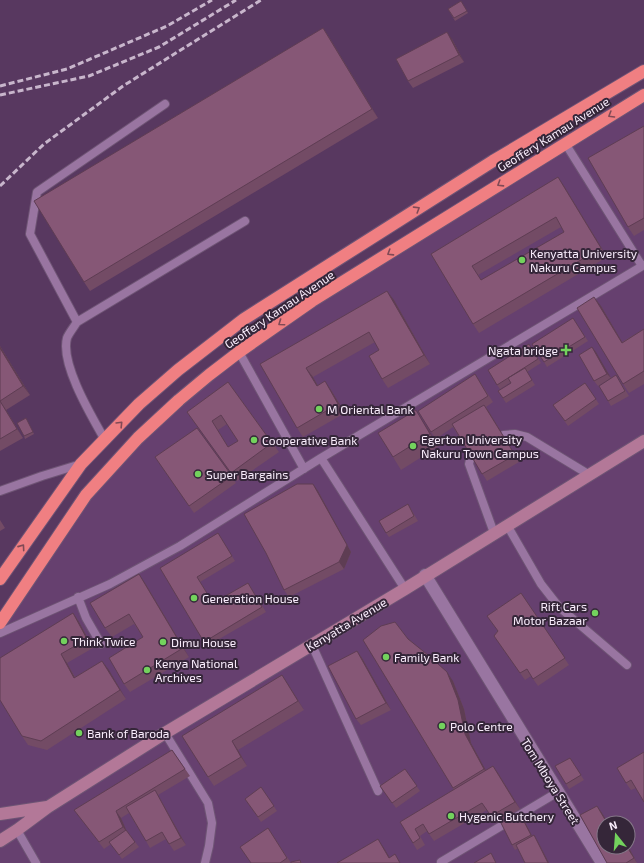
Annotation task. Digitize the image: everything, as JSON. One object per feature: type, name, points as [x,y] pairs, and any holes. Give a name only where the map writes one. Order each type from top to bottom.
[{"type":"highway","name":"Geoffery Kamau Avenue","points":[[0,579],[81,464],[139,404],[178,370],[244,319],[487,165],[644,71]]},
{"type":"highway","name":"Geoffery Kamau Avenue","points":[[0,623],[86,495],[138,438],[179,400],[239,352],[312,301],[644,95]]},
{"type":"street","name":"Kenyatta Avenue","points":[[0,841],[48,807],[165,733],[644,441]]},
{"type":"street","name":"Tom Mboya Street","points":[[425,575],[602,863]]},
{"type":"street","name":"Kenyatta Avenue","points":[[0,814],[48,807]]},
{"type":"lane","points":[[77,322],[30,234],[37,192],[165,104]]},
{"type":"lane","points":[[0,633],[110,584],[180,546],[321,458],[643,265],[565,143]]},
{"type":"lane","points":[[105,440],[80,395],[67,357],[67,338],[77,322],[245,221]]},
{"type":"lane","points":[[239,352],[304,469]]},
{"type":"lane","points":[[504,436],[515,434],[527,437],[588,474]]},
{"type":"lane","points":[[471,455],[469,464],[494,533]]},
{"type":"lane","points":[[321,458],[405,588]]},
{"type":"lane","points":[[0,491],[35,478],[81,464]]},
{"type":"lane","points":[[507,525],[541,584],[559,607],[627,665]]},
{"type":"lane","points":[[78,597],[86,618],[101,644]]},
{"type":"lane","points":[[312,644],[378,791]]},
{"type":"lane","points":[[165,733],[208,803],[212,823],[210,846],[205,863]]},
{"type":"lane","points":[[441,862],[558,792]]},
{"type":"lane","points":[[17,830],[36,863]]},
{"type":"shaded area","points":[[644,97],[644,863],[0,863],[0,619],[129,446],[297,307]]},
{"type":"building","points":[[461,1],[467,11],[454,18],[448,9]]},
{"type":"building","points":[[323,28],[372,109],[84,282],[34,201]]},
{"type":"building","points":[[447,32],[459,55],[408,81],[396,59]]},
{"type":"building","points":[[644,126],[644,218],[628,227],[588,158]]},
{"type":"building","name":"Kenyatta University Nakuru Campus","points":[[558,177],[601,248],[473,324],[431,254]],"holes":[[[556,217],[564,232],[481,280],[472,266]]]},
{"type":"building","points":[[387,291],[424,355],[382,379],[369,356],[379,350],[369,332],[306,368],[317,386],[325,381],[338,404],[297,428],[260,364]]},
{"type":"building","points":[[594,297],[622,343],[644,329],[644,371],[623,384],[577,308]]},
{"type":"building","points":[[573,318],[585,337],[544,362],[532,344]]},
{"type":"building","points":[[529,344],[538,359],[497,385],[488,370]]},
{"type":"building","points":[[592,347],[607,374],[594,381],[579,355]]},
{"type":"building","points":[[0,348],[23,386],[0,401]]},
{"type":"building","points":[[525,368],[532,380],[503,398],[498,391],[511,383],[508,378]]},
{"type":"building","points":[[475,374],[488,396],[431,432],[418,411]]},
{"type":"building","points":[[616,375],[625,391],[608,401],[599,386]]},
{"type":"building","name":"Cooperative Bank","points":[[228,382],[272,443],[231,473],[187,412]],"holes":[[[221,415],[238,441],[228,447],[212,421]]]},
{"type":"building","points":[[585,383],[596,399],[565,421],[553,405]]},
{"type":"building","points":[[0,401],[17,429],[0,439]]},
{"type":"building","points":[[484,405],[515,455],[482,474],[452,424]]},
{"type":"building","points":[[416,410],[430,434],[393,457],[378,433]]},
{"type":"building","points":[[26,418],[33,432],[24,436],[17,423]]},
{"type":"building","name":"Super Bargains","points":[[197,428],[232,476],[189,506],[155,457]]},
{"type":"building","points":[[297,484],[313,484],[347,545],[339,562],[284,590],[266,553],[244,514]]},
{"type":"building","points":[[408,504],[414,516],[386,533],[379,521]]},
{"type":"building","name":"Generation House","points":[[218,533],[232,556],[197,577],[213,603],[248,583],[262,607],[204,642],[160,568]]},
{"type":"building","name":"Dimu House","points":[[139,574],[183,648],[124,684],[109,658],[143,637],[129,614],[105,628],[90,603]]},
{"type":"building","points":[[521,593],[565,658],[533,679],[527,669],[520,673],[494,636],[498,631],[487,616]]},
{"type":"building","points":[[73,613],[87,639],[61,654],[74,678],[102,661],[120,690],[41,741],[22,736],[0,700],[0,658]]},
{"type":"building","name":"Polo Centre","points":[[395,622],[408,639],[447,672],[458,700],[465,734],[484,769],[453,788],[363,640],[381,626]]},
{"type":"building","points":[[357,651],[386,703],[356,719],[328,666]]},
{"type":"building","points":[[282,675],[298,701],[232,741],[241,757],[208,777],[182,736]]},
{"type":"building","points":[[172,750],[185,769],[116,811],[123,827],[99,842],[74,810]]},
{"type":"building","points":[[644,752],[644,802],[631,780],[626,783],[617,768]]},
{"type":"building","points":[[570,758],[581,775],[566,784],[555,766]]},
{"type":"building","name":"Hygenic Butchery","points":[[493,766],[515,802],[491,816],[482,803],[429,834],[423,824],[415,829],[420,838],[413,843],[400,822]]},
{"type":"building","points":[[405,769],[417,786],[392,803],[380,786]]},
{"type":"building","points":[[261,787],[274,806],[258,817],[245,799]]},
{"type":"building","points":[[155,790],[181,838],[169,844],[162,832],[146,841],[126,807]]},
{"type":"building","points":[[597,806],[602,815],[596,815],[596,843],[580,815]]},
{"type":"building","points":[[520,814],[531,835],[512,845],[501,823]]},
{"type":"building","points":[[268,828],[287,858],[280,863],[251,863],[240,847]]},
{"type":"building","points":[[126,830],[135,842],[119,855],[109,842]]},
{"type":"building","points":[[534,835],[548,863],[525,863],[516,845]]},
{"type":"building","points":[[378,839],[389,858],[395,854],[400,863],[337,863]]},
{"type":"building","points":[[491,853],[496,863],[474,863]]},
{"type":"building","points":[[602,855],[632,855],[634,858],[626,863],[607,863]]},
{"type":"building","points":[[300,860],[301,863],[291,863],[291,862]]},
{"type":"railway","points":[[0,86],[67,69],[167,26],[212,0]]},
{"type":"railway","points":[[0,95],[89,76],[159,47],[236,0]]},
{"type":"railway","points":[[0,186],[44,144],[123,86],[261,0]]},
{"type":"place","name":"Kenyatta University Nakuru Campus","points":[[522,260]]},
{"type":"place","name":"Ngata bridge","points":[[566,350]]},
{"type":"place","name":"M Oriental Bank","points":[[319,409]]},
{"type":"place","name":"Cooperative Bank","points":[[254,440]]},
{"type":"place","name":"Egerton University Nakuru Town Campus","points":[[413,446]]},
{"type":"place","name":"Super Bargains","points":[[198,474]]},
{"type":"place","name":"Generation House","points":[[194,598]]},
{"type":"place","name":"Rift Cars Motor Bazaar","points":[[595,613]]},
{"type":"place","name":"Think Twice","points":[[64,641]]},
{"type":"place","name":"Dimu House","points":[[163,642]]},
{"type":"place","name":"Family Bank","points":[[386,657]]},
{"type":"place","name":"Kenya National Archives","points":[[147,670]]},
{"type":"place","name":"Polo Centre","points":[[442,726]]},
{"type":"place","name":"Bank of Baroda","points":[[79,733]]},
{"type":"place","name":"Hygenic Butchery","points":[[451,816]]}]
